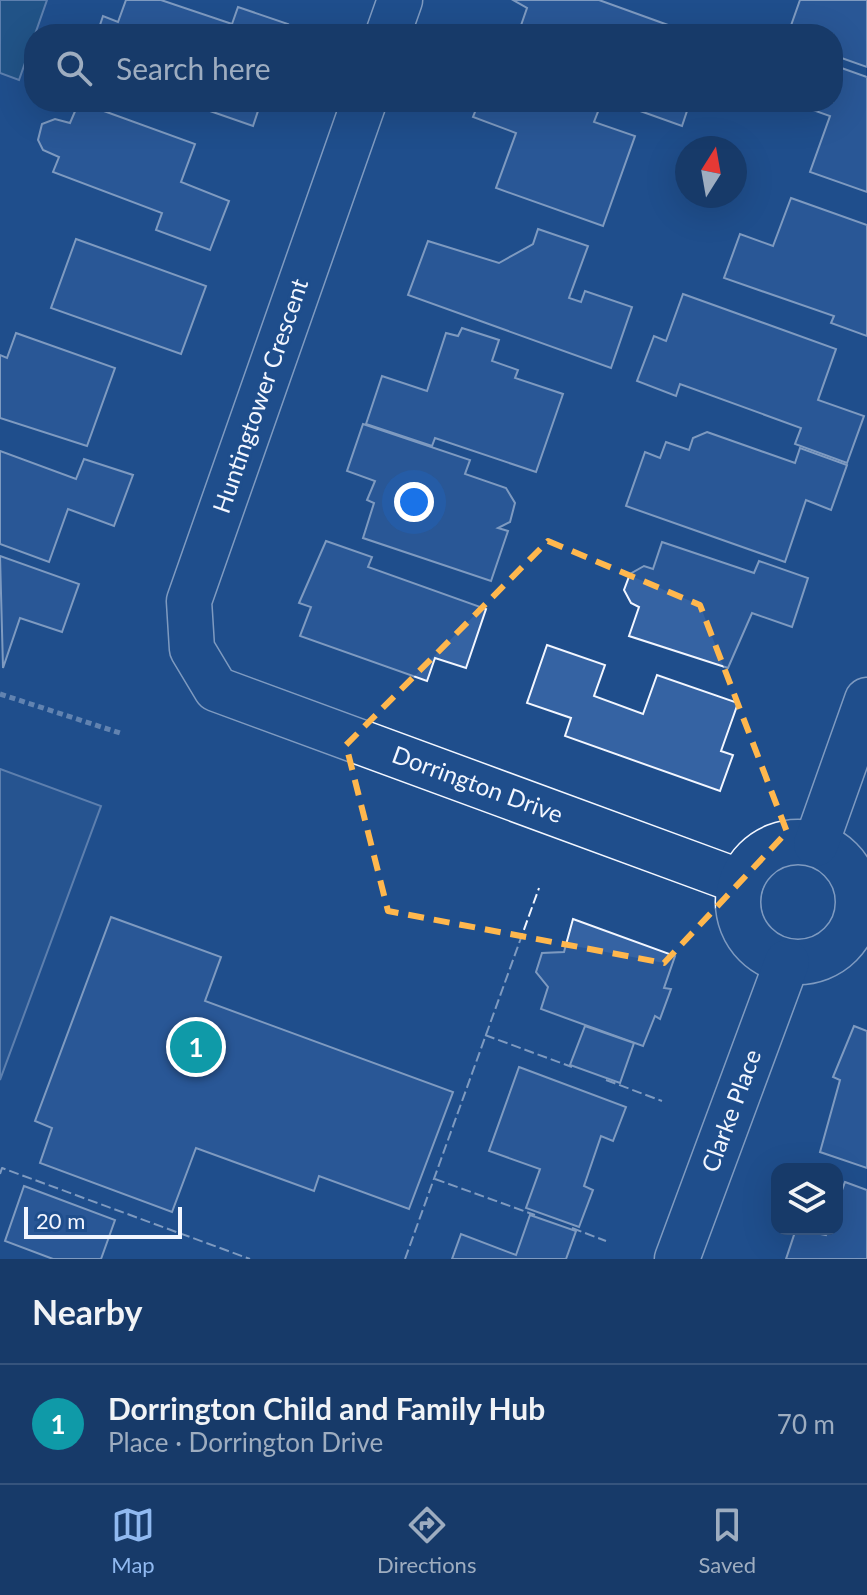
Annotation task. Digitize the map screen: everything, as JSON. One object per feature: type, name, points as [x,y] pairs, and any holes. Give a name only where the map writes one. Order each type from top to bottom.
[{"type":"street","points":[[392,24],[400,0]]},
{"type":"street","name":"Huntingtower Crescent","points":[[216,689],[192,649],[189,601],[360,112]]},
{"type":"street","name":"Dorrington Drive","points":[[216,689],[741,882]]},
{"type":"street","points":[[816,844],[867,700]]},
{"type":"street","points":[[787,843],[816,844],[834,854],[849,869],[857,888],[861,927],[828,955],[808,962],[787,962],[756,947],[744,929],[737,909],[741,882],[751,863],[767,849],[787,843]]},
{"type":"street","name":"Clarke Place","points":[[677,1259],[787,962]]},
{"type":"path","points":[[0,694],[120,733]]},
{"type":"highlighted area","points":[[548,541],[700,605],[787,832],[664,963],[388,911],[346,745]]},
{"type":"shaded area","points":[[0,0],[47,0],[39,24],[24,24],[24,66],[19,80],[0,73]]},
{"type":"shaded area","points":[[0,769],[101,806],[0,1080]]},
{"type":"building","points":[[126,0],[161,0],[232,24],[100,24],[103,16],[118,22]]},
{"type":"building","points":[[513,0],[599,0],[665,24],[521,24],[527,8]]},
{"type":"building","points":[[800,0],[867,0],[867,67],[843,59],[843,24],[792,24]]},
{"type":"building","points":[[238,7],[288,24],[232,24]]},
{"type":"building","points":[[843,69],[867,77],[867,192],[810,172],[830,116],[818,112],[843,112]]},
{"type":"building","points":[[75,112],[107,112],[195,144],[181,182],[229,201],[210,250],[156,230],[162,213],[53,172],[59,157],[43,150],[38,140],[42,124],[55,119],[70,123]]},
{"type":"building","points":[[213,112],[258,112],[253,126]]},
{"type":"building","points":[[475,112],[598,112],[594,122],[635,136],[603,226],[496,188],[516,133],[473,117]]},
{"type":"building","points":[[643,112],[687,112],[682,126]]},
{"type":"building","points":[[791,198],[867,225],[867,336],[831,323],[834,316],[724,278],[740,234],[773,246]]},
{"type":"building","points":[[538,229],[588,246],[569,298],[581,302],[585,291],[632,307],[611,368],[408,295],[428,241],[499,263],[533,244]]},
{"type":"building","points":[[76,239],[206,286],[181,354],[51,308]]},
{"type":"building","points":[[683,294],[836,349],[818,400],[864,416],[847,463],[795,444],[801,428],[680,384],[676,396],[637,381],[654,336],[666,341]]},
{"type":"building","points":[[462,328],[499,340],[492,361],[518,370],[515,378],[563,394],[536,472],[435,438],[432,446],[366,424],[382,376],[427,391],[446,333],[458,336]]},
{"type":"building","points":[[16,333],[115,368],[87,446],[0,418],[0,355],[7,358]]},
{"type":"building","points":[[363,424],[470,460],[465,474],[506,488],[515,503],[510,522],[498,528],[508,531],[491,581],[363,538],[374,503],[367,500],[375,481],[347,471]]},
{"type":"building","points":[[707,432],[795,463],[800,448],[847,465],[831,510],[806,500],[785,562],[626,506],[645,452],[660,458],[666,442],[689,450],[693,438]]},
{"type":"building","points":[[0,451],[76,479],[84,459],[133,475],[114,526],[68,509],[49,562],[0,544]]},
{"type":"building","points":[[326,541],[372,557],[368,567],[486,609],[466,668],[435,658],[427,681],[300,636],[311,607],[299,603]]},
{"type":"building","points":[[662,542],[754,573],[759,561],[808,578],[792,627],[752,613],[728,668],[629,636],[639,607],[631,603],[624,590],[630,574],[644,566],[653,569]]},
{"type":"building","points":[[0,556],[79,584],[62,632],[20,618],[3,668]]},
{"type":"building","points":[[547,645],[605,665],[594,696],[643,714],[657,675],[738,703],[721,751],[733,755],[720,791],[565,736],[571,718],[527,703]]},
{"type":"building","points":[[111,917],[221,957],[205,1001],[453,1092],[409,1209],[319,1176],[314,1191],[196,1148],[172,1212],[40,1163],[52,1128],[35,1121]]},
{"type":"building","points":[[573,919],[675,956],[664,988],[671,989],[660,1019],[655,1016],[643,1046],[541,1009],[548,987],[536,972],[542,953],[564,952]]},
{"type":"building","points":[[585,1026],[634,1043],[620,1083],[570,1065]]},
{"type":"building","points":[[854,1026],[867,1031],[867,1168],[820,1152],[840,1080],[833,1077]]},
{"type":"building","points":[[519,1067],[626,1107],[613,1141],[601,1136],[584,1186],[593,1190],[579,1227],[526,1208],[540,1169],[489,1151]]},
{"type":"building","points":[[845,1182],[867,1190],[867,1259],[786,1259],[794,1235],[843,1235]]},
{"type":"building","points":[[24,1186],[115,1220],[101,1259],[53,1259],[5,1241]]},
{"type":"building","points":[[530,1215],[576,1231],[566,1259],[452,1259],[461,1234],[516,1255]]},
{"type":"fence","points":[[405,1259],[539,888]]},
{"type":"fence","points":[[485,1035],[572,1067]]},
{"type":"fence","points":[[606,1080],[662,1101]]},
{"type":"fence","points":[[0,1174],[2,1168],[250,1259]]},
{"type":"fence","points":[[435,1179],[535,1215]]},
{"type":"fence","points":[[572,1228],[606,1241]]},
{"type":"place","name":"Dorrington Child and Family Hub","points":[[196,1047]]}]
